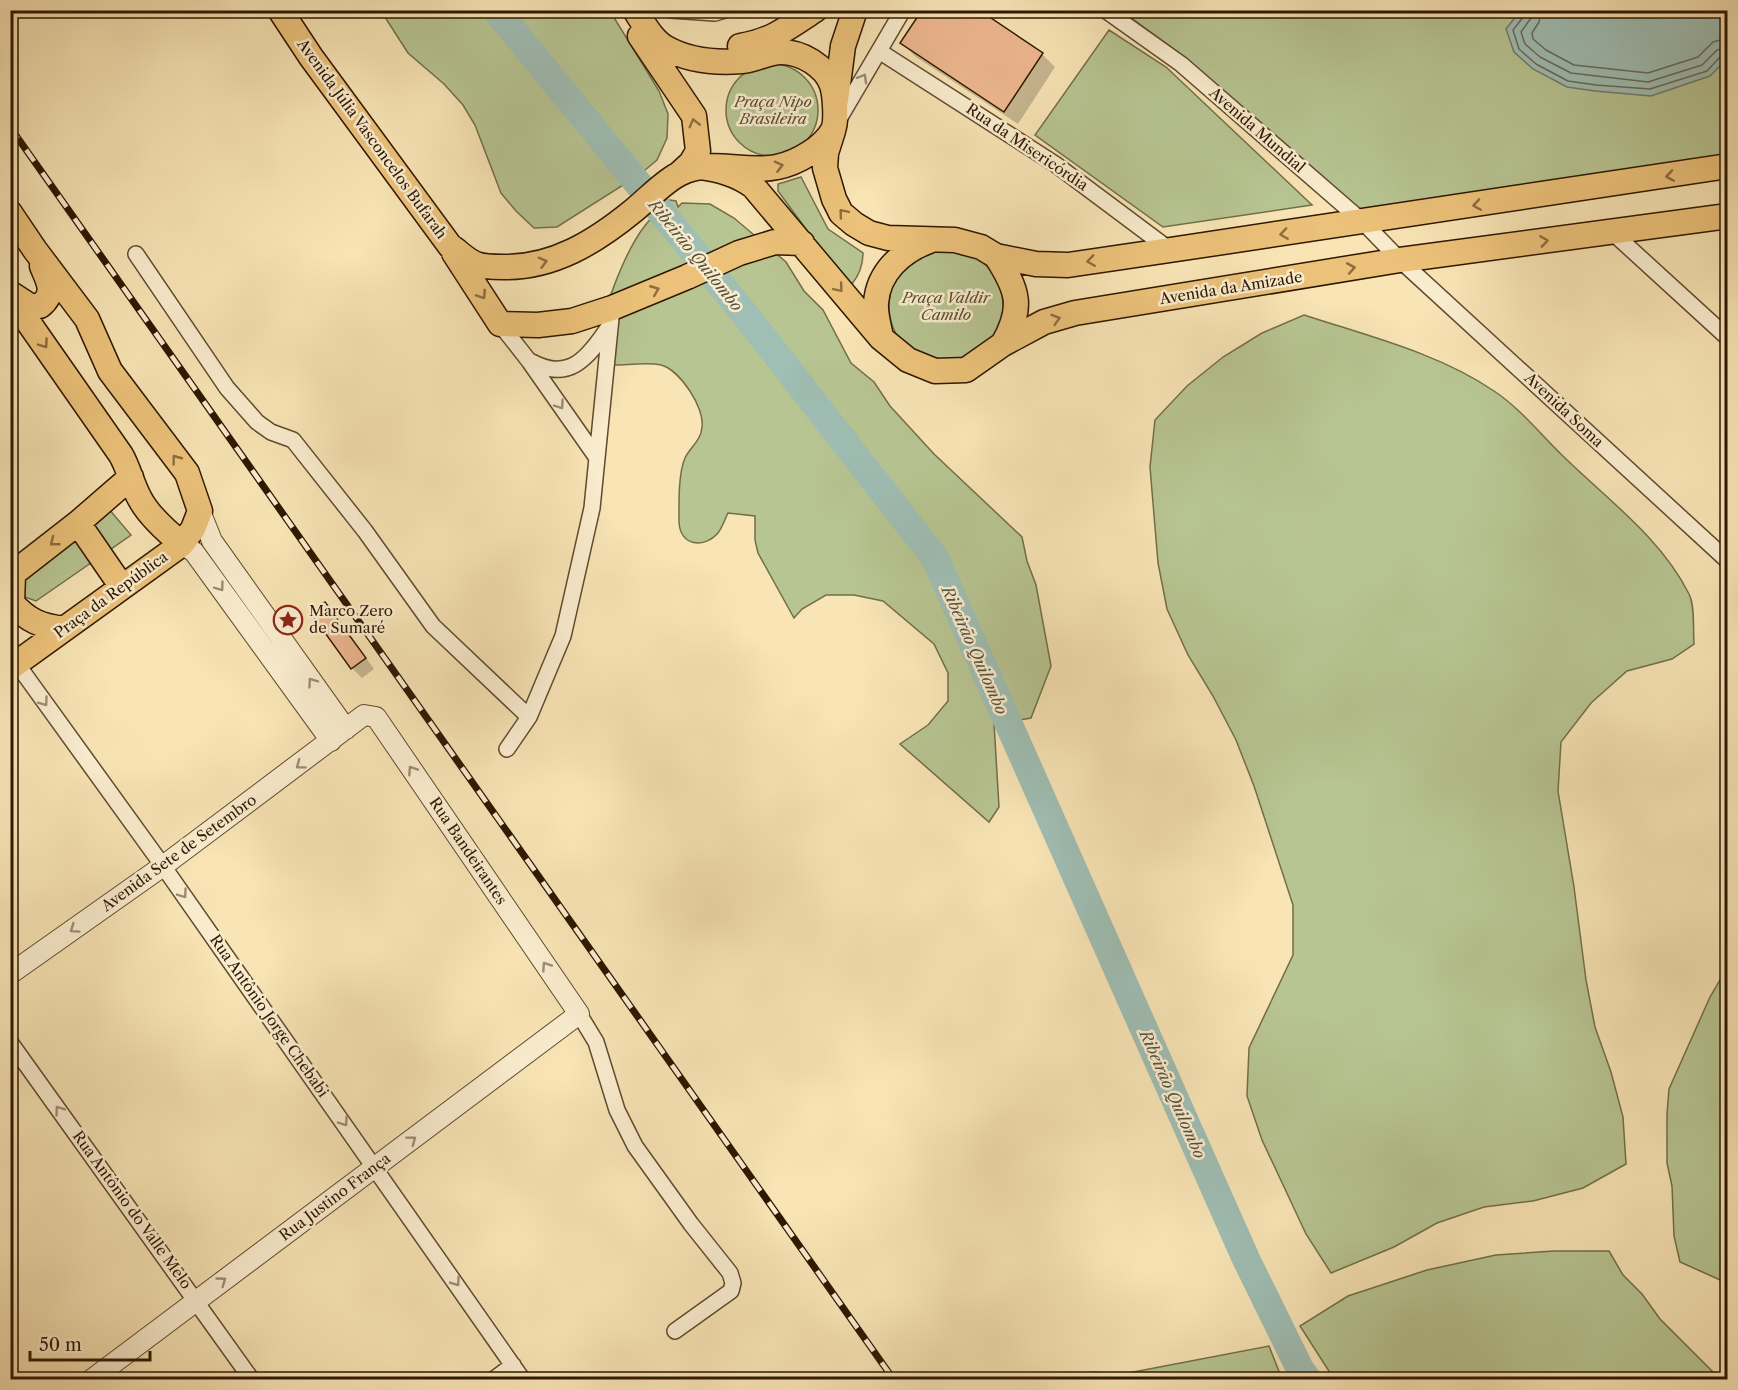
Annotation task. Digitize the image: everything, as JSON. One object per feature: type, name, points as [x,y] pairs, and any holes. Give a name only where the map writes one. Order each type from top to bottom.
[{"type":"main road","name":"Avenida Júlia Vasconcelos Bufarah","points":[[280,10],[311,57],[450,246],[475,264],[519,268],[576,251],[681,176],[698,151],[694,116],[645,45],[626,10]]},
{"type":"main road","points":[[636,10],[654,39],[667,49],[711,62],[744,61],[781,52],[801,56],[820,66],[831,84],[834,117],[820,145],[802,158],[778,167],[753,169],[723,165],[681,176]]},
{"type":"main road","points":[[636,10],[651,23],[670,34],[702,45],[735,46],[759,43],[815,10]]},
{"type":"main road","points":[[855,10],[843,46],[825,168],[834,199],[841,213],[854,224],[869,232],[888,238],[934,239],[963,243],[981,247],[996,256],[1036,264],[1068,265],[1728,166]]},
{"type":"main road","name":"Avenida da Amizade","points":[[681,176],[727,172],[741,177],[753,186],[881,338],[908,360],[935,371],[966,370],[1003,344],[1044,322],[1075,313],[1400,260],[1728,216]]},
{"type":"main road","points":[[10,213],[87,320],[110,371],[188,473],[201,511]]},
{"type":"main road","points":[[881,338],[876,303],[881,281],[894,261],[912,247],[934,239]]},
{"type":"main road","points":[[450,246],[500,324],[538,325],[610,317],[740,253],[775,242],[802,243]]},
{"type":"main road","points":[[10,295],[30,306],[40,306],[48,299],[50,289],[35,250]]},
{"type":"main road","points":[[996,256],[1012,284],[1017,308],[1013,327],[1003,344]]},
{"type":"main road","points":[[10,295],[121,455],[140,500],[166,531],[182,544]]},
{"type":"main road","points":[[64,629],[43,627],[22,614],[12,603],[12,575],[78,523],[131,477]]},
{"type":"main road","name":"Praça da República","points":[[12,662],[64,629],[182,544],[193,529],[201,511]]},
{"type":"main road","points":[[78,523],[122,587]]},
{"type":"street","points":[[671,10],[715,14],[725,10]]},
{"type":"street","points":[[834,117],[879,51],[903,10]]},
{"type":"street","name":"Avenida Mundial","points":[[1105,10],[1181,64],[1363,222],[1400,260]]},
{"type":"street","name":"Rua da Misericórdia","points":[[879,51],[1055,164],[1170,250]]},
{"type":"street","points":[[1612,232],[1728,339]]},
{"type":"street","points":[[136,254],[227,387],[257,422],[272,432],[293,440],[365,531],[433,626],[529,717]]},
{"type":"street","name":"Avenida Soma","points":[[1400,260],[1728,561]]},
{"type":"street","points":[[529,361],[547,370],[563,369],[577,364],[594,349],[610,317]]},
{"type":"street","points":[[507,749],[529,717],[563,636],[592,508],[610,317]]},
{"type":"street","points":[[500,324],[597,458]]},
{"type":"street","points":[[201,511],[212,541],[339,735]]},
{"type":"street","points":[[182,544],[194,552],[339,735]]},
{"type":"street","name":"Rua Antônio Jorge Chebabi","points":[[12,662],[163,866],[523,1380]]},
{"type":"street","name":"Rua Bandeirantes","points":[[339,735],[364,715],[376,717],[579,1014]]},
{"type":"street","name":"Avenida Sete de Setembro","points":[[10,974],[163,866],[339,735]]},
{"type":"street","points":[[579,1014],[596,1042],[618,1110],[635,1146],[691,1224],[730,1273],[733,1283],[731,1292],[675,1331]]},
{"type":"street","name":"Rua Justino França","points":[[91,1380],[579,1014]]},
{"type":"street","name":"Rua Antônio do Valle Melo","points":[[10,1042],[252,1380]]},
{"type":"street","points":[[493,1380],[513,1365]]},
{"type":"green space","points":[[381,11],[610,11],[659,91],[668,114],[667,138],[657,160],[639,175],[557,227],[534,228],[501,193],[475,125],[463,105],[444,84],[408,53]]},
{"type":"green space","points":[[1122,11],[1727,11],[1727,156],[1354,215],[1179,53]]},
{"type":"green space","points":[[1109,30],[1166,67],[1312,205],[1163,227],[1035,135]]},
{"type":"green space","name":"Praça Nipo Brasileira","points":[[772,64],[798,72],[810,84],[818,110],[810,136],[798,148],[772,156],[746,148],[734,136],[726,110],[734,84],[746,72]]},
{"type":"green space","points":[[801,177],[828,229],[863,253],[861,269],[852,284],[842,278],[778,191],[778,184]]},
{"type":"green space","points":[[670,200],[676,201],[678,207],[682,203],[710,204],[734,218],[786,262],[804,291],[823,310],[851,363],[874,382],[890,406],[934,454],[1022,537],[1027,561],[1036,585],[1051,666],[1031,718],[994,723],[999,807],[989,822],[900,744],[928,725],[948,701],[948,673],[934,644],[883,601],[854,595],[826,595],[802,609],[794,618],[758,553],[755,540],[755,516],[728,513],[718,533],[700,543],[688,540],[680,530],[681,472],[685,458],[700,436],[702,419],[700,410],[690,391],[668,368],[650,364],[615,365],[595,347],[608,301],[629,252],[647,223]]},
{"type":"green space","name":"Praça Valdir Camilo","points":[[946,249],[968,253],[987,265],[999,284],[1003,306],[999,328],[987,347],[968,359],[946,363],[924,359],[905,347],[893,328],[889,306],[893,284],[905,265],[924,253]]},
{"type":"green space","points":[[1304,315],[1426,356],[1450,366],[1504,398],[1616,504],[1664,555],[1689,594],[1692,604],[1694,644],[1672,659],[1627,671],[1591,703],[1561,742],[1558,791],[1586,980],[1595,1027],[1611,1072],[1623,1117],[1626,1164],[1583,1188],[1533,1201],[1484,1207],[1437,1223],[1394,1247],[1331,1273],[1306,1234],[1262,1140],[1247,1096],[1249,1048],[1293,955],[1293,905],[1254,786],[1236,740],[1188,655],[1167,609],[1158,563],[1150,467],[1155,420],[1187,386],[1223,357],[1262,333]]},
{"type":"green space","points":[[108,508],[131,535],[36,601],[19,595],[15,585]]},
{"type":"green space","points":[[1727,968],[1727,1283],[1680,1262],[1674,1236],[1672,1186],[1667,1163],[1667,1114],[1669,1089],[1710,997]]},
{"type":"green space","points":[[1554,1251],[1609,1251],[1623,1275],[1642,1294],[1660,1319],[1720,1379],[1334,1379],[1300,1326],[1348,1296],[1427,1270],[1496,1255]]},
{"type":"green space","points":[[1269,1346],[1282,1379],[1093,1379],[1093,1372],[1123,1374]]},
{"type":"water","points":[[1521,10],[1727,11],[1727,59],[1710,76],[1651,96],[1567,87],[1533,69],[1514,52],[1506,29]]},
{"type":"building","points":[[922,10],[979,10],[1043,53],[1004,112],[900,43]]},
{"type":"building","points":[[325,602],[366,658],[351,669],[310,612]]},
{"type":"waterway","name":"Ribeirão Quilombo","points":[[496,10],[743,312],[935,558],[1246,1259],[1300,1369],[1308,1380]]},
{"type":"railway","points":[[10,127],[894,1380]]},
{"type":"place","name":"Marco Zero de Sumaré","points":[[288,620]]}]
